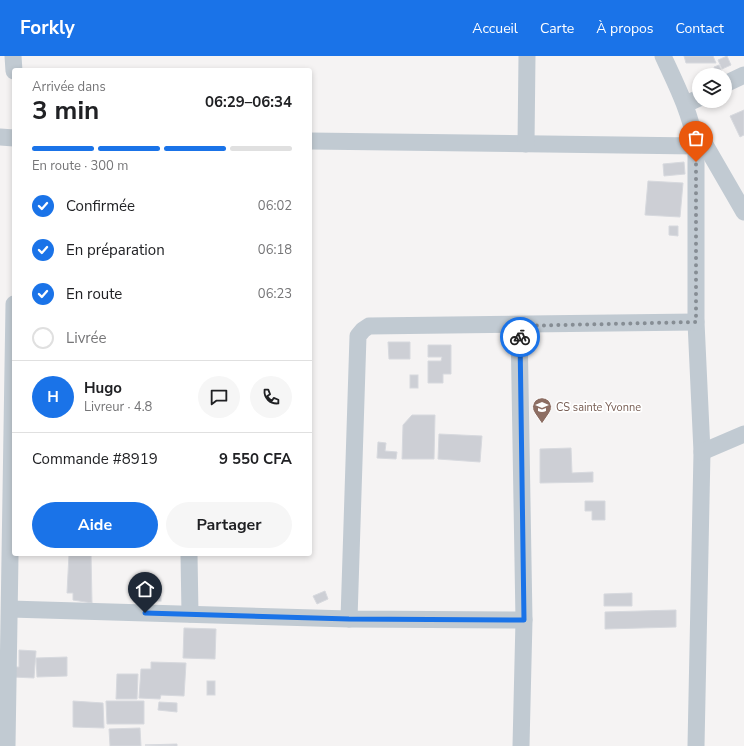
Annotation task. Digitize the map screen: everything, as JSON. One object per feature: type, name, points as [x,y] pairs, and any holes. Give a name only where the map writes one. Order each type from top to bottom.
[{"type":"street","points":[[13,56],[14,68]]},
{"type":"street","points":[[526,144],[527,56]]},
{"type":"street","points":[[663,56],[692,101]]},
{"type":"street","points":[[732,81],[744,75]]},
{"type":"street","points":[[692,108],[692,124],[696,146],[696,322],[702,452],[696,746]]},
{"type":"street","points":[[692,124],[744,212]]},
{"type":"street","points":[[0,138],[12,138]]},
{"type":"street","points":[[312,141],[696,146]]},
{"type":"street","points":[[0,321],[12,321]]},
{"type":"street","points":[[349,619],[358,336],[363,330],[369,326],[519,326],[696,322]]},
{"type":"street","points":[[519,326],[524,620],[520,746]]},
{"type":"street","points":[[702,452],[744,434]]},
{"type":"street","points":[[7,746],[12,465]]},
{"type":"street","points":[[189,556],[190,614]]},
{"type":"street","points":[[10,609],[349,619],[524,620]]},
{"type":"building","points":[[684,56],[713,56],[716,63],[686,63]]},
{"type":"building","points":[[727,56],[731,65],[722,68],[718,60]]},
{"type":"building","points":[[719,65],[720,68],[714,68]]},
{"type":"building","points":[[744,110],[744,135],[740,137],[730,116]]},
{"type":"building","points":[[684,162],[685,174],[664,176],[663,164]]},
{"type":"building","points":[[648,181],[683,183],[680,217],[645,215]]},
{"type":"building","points":[[669,226],[678,226],[678,236],[669,235]]},
{"type":"building","points":[[388,342],[410,342],[410,359],[389,359]]},
{"type":"building","points":[[428,345],[451,345],[451,374],[443,374],[443,383],[428,383],[428,361],[441,361],[442,357],[428,357]]},
{"type":"building","points":[[410,375],[418,375],[418,388],[410,388]]},
{"type":"building","points":[[412,415],[435,415],[434,459],[402,459],[403,425]]},
{"type":"building","points":[[439,434],[482,436],[480,462],[438,459]]},
{"type":"building","points":[[378,442],[386,443],[385,451],[397,452],[396,459],[377,458]]},
{"type":"building","points":[[571,448],[572,473],[593,472],[593,482],[540,483],[540,449]]},
{"type":"building","points":[[585,501],[605,501],[605,520],[592,520],[592,511],[585,511]]},
{"type":"building","points":[[69,556],[91,556],[92,603],[73,600],[73,593],[67,593]]},
{"type":"building","points":[[325,591],[328,599],[317,604],[313,596]]},
{"type":"building","points":[[151,592],[161,592],[161,601],[151,601]]},
{"type":"building","points":[[632,593],[632,606],[604,606],[604,594]]},
{"type":"building","points":[[676,610],[676,627],[605,629],[605,612]]},
{"type":"building","points":[[184,628],[216,629],[215,659],[183,658]]},
{"type":"building","points":[[19,650],[36,651],[34,678],[13,677],[13,667],[19,667]]},
{"type":"building","points":[[67,657],[67,676],[37,677],[36,658]]},
{"type":"building","points":[[151,662],[186,663],[184,696],[161,695],[160,699],[139,698],[141,669],[151,669]]},
{"type":"building","points":[[117,674],[138,674],[137,699],[116,699]]},
{"type":"building","points":[[207,681],[215,681],[215,695],[207,695]]},
{"type":"building","points":[[73,701],[103,703],[104,728],[73,727]]},
{"type":"building","points":[[106,701],[144,701],[144,724],[107,724]]},
{"type":"building","points":[[159,702],[177,703],[177,712],[158,710]]},
{"type":"building","points":[[140,728],[141,746],[110,746],[109,729]]},
{"type":"building","points":[[177,744],[177,746],[145,745]]},
{"type":"way so far","points":[[520,337],[519,326],[696,322],[696,162]]},
{"type":"place","name":"CS sainte Yvonne","points":[[542,424]]},
{"type":"route","points":[[145,613],[349,619],[524,620],[520,337]]}]
